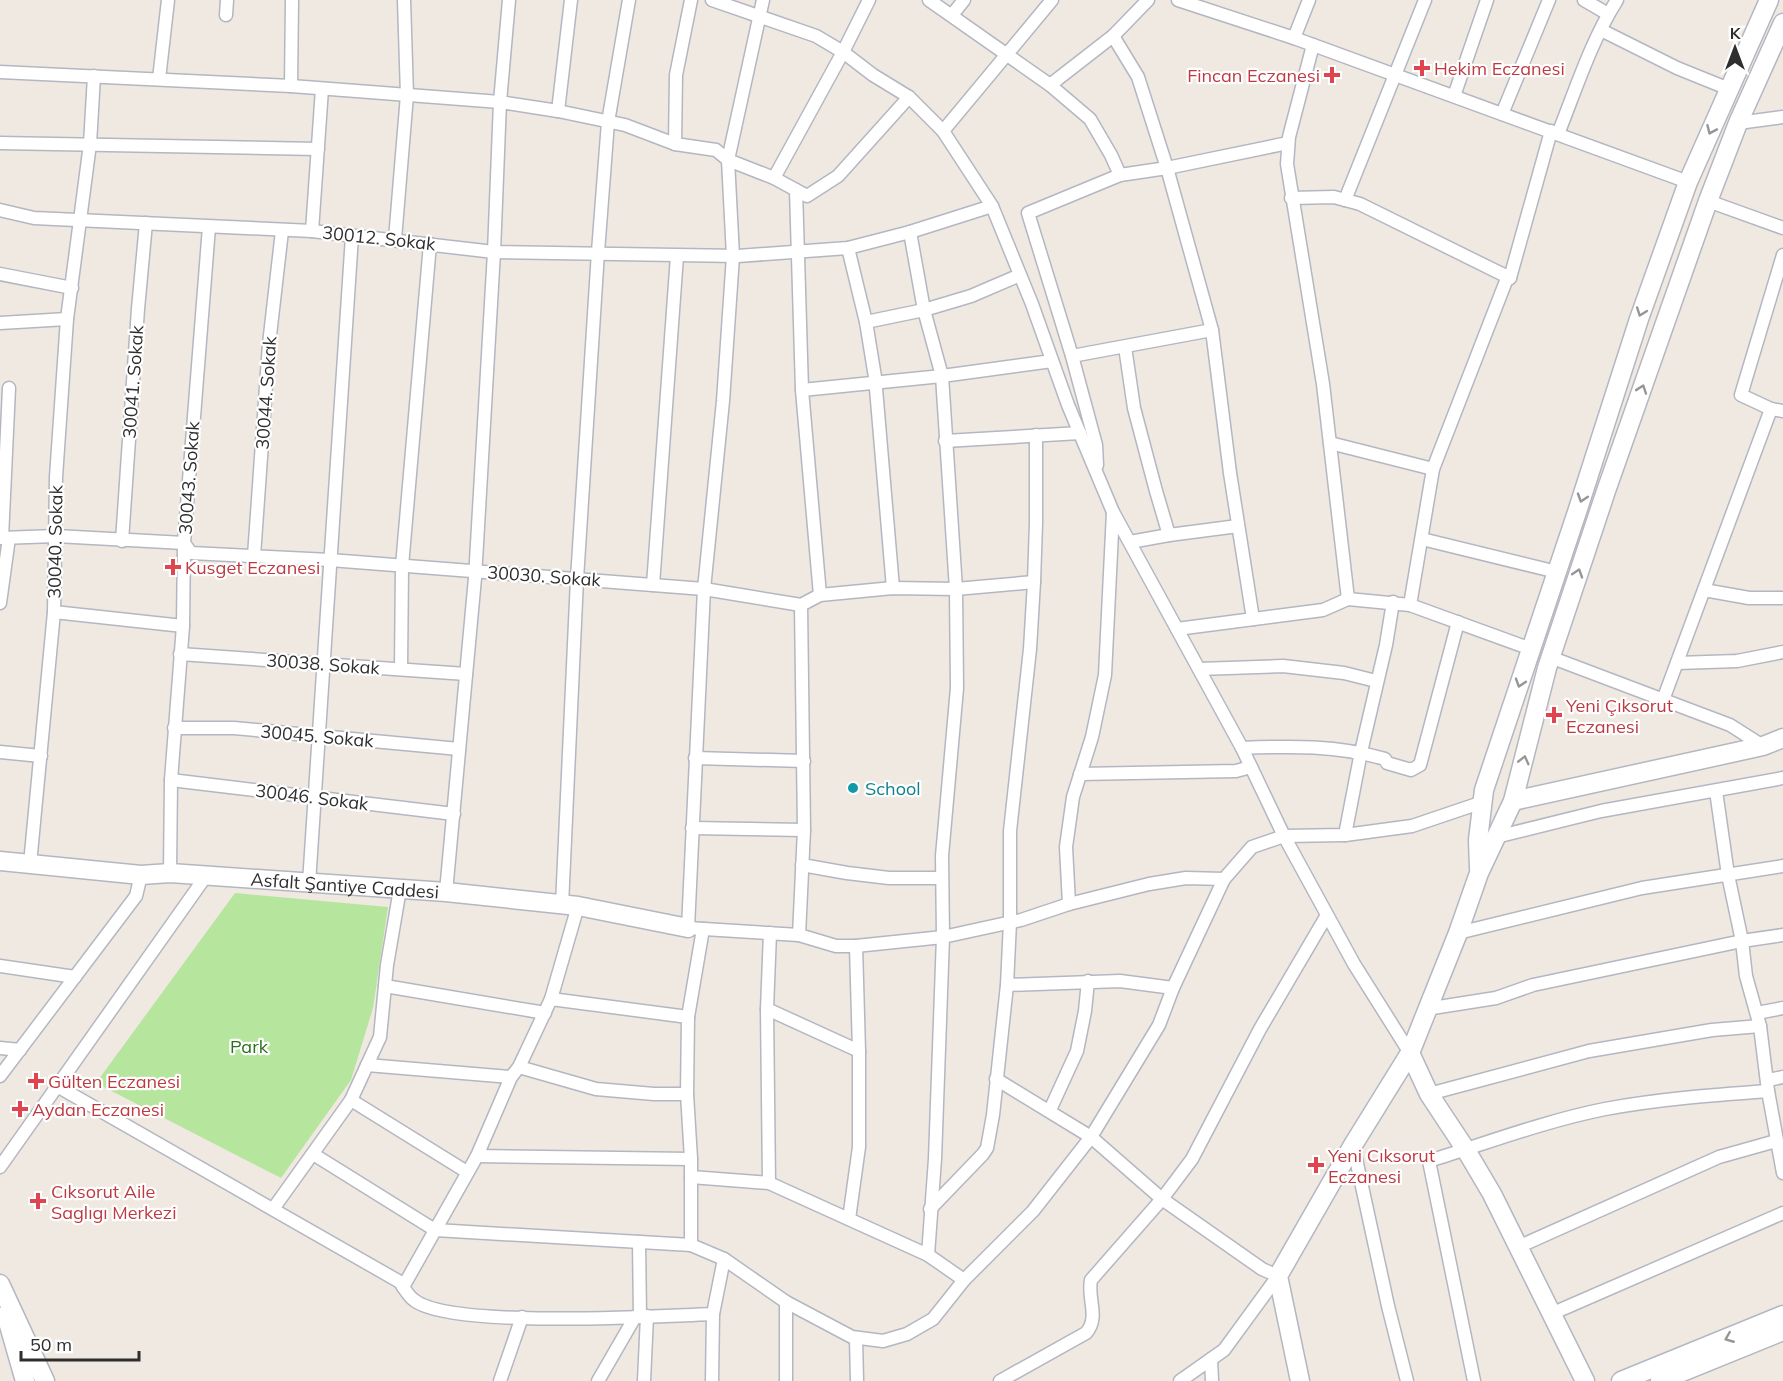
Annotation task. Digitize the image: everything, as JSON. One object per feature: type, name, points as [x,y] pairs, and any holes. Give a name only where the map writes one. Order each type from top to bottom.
[{"type":"street","points":[[159,79],[168,0]]},
{"type":"street","points":[[226,15],[227,0]]},
{"type":"street","points":[[291,86],[292,0]]},
{"type":"street","points":[[395,239],[407,95],[404,0]]},
{"type":"street","points":[[446,892],[475,571],[494,252],[500,102],[509,0]]},
{"type":"street","points":[[558,111],[571,0]]},
{"type":"street","points":[[403,1287],[477,1156],[545,1013],[551,999],[570,905],[577,579],[598,252],[608,122],[629,0]]},
{"type":"street","points":[[675,144],[676,75],[691,0]]},
{"type":"street","points":[[712,0],[816,36],[909,97],[943,131],[992,206],[1113,512],[1242,748],[1284,836],[1354,964],[1410,1053],[1429,1094],[1492,1194],[1585,1381]]},
{"type":"street","points":[[691,1245],[692,1159],[687,1094],[688,1017],[695,929],[693,828],[695,758],[704,589],[723,401],[733,256],[728,160],[763,0]]},
{"type":"street","points":[[774,178],[869,0]]},
{"type":"street","points":[[929,0],[1050,85],[1090,119],[1111,154],[1120,175]]},
{"type":"street","points":[[952,15],[964,0]]},
{"type":"street","points":[[943,131],[1052,0]]},
{"type":"street","points":[[1050,85],[1113,36],[1148,0]]},
{"type":"street","points":[[1178,0],[1294,38],[1688,182]]},
{"type":"street","points":[[1294,38],[1309,0]]},
{"type":"street","points":[[1345,200],[1425,0]]},
{"type":"street","points":[[1454,96],[1487,0]]},
{"type":"street","points":[[1502,114],[1549,0]]},
{"type":"street","points":[[1584,0],[1608,14]]},
{"type":"street","points":[[1410,605],[1433,469],[1506,281],[1510,278],[1554,132],[1608,14],[1617,0]]},
{"type":"street","points":[[1479,873],[1478,840],[1484,790],[1639,319],[1688,182],[1769,0]]},
{"type":"street","points":[[1180,1381],[1224,1350],[1278,1276],[1353,1145],[1410,1053],[1458,933],[1479,873],[1513,801],[1550,657],[1606,491],[1708,201],[1738,123],[1783,23]]},
{"type":"street","points":[[1601,30],[1677,68],[1729,89]]},
{"type":"street","points":[[1113,36],[1138,77],[1167,168],[1212,330],[1253,620]]},
{"type":"street","points":[[1313,45],[1288,143],[1287,164],[1323,384],[1348,599]]},
{"type":"street","points":[[0,72],[291,86],[500,102],[625,125],[675,144],[716,150],[728,160],[774,178],[807,196],[838,176],[909,97]]},
{"type":"street","name":"30040. Sokak","points":[[30,864],[54,612],[56,477],[67,319],[90,144],[94,76]]},
{"type":"street","points":[[312,231],[322,89]]},
{"type":"street","points":[[1738,123],[1783,117]]},
{"type":"street","points":[[0,143],[318,149]]},
{"type":"street","points":[[1097,474],[1096,446],[1072,356],[1028,213],[1120,175],[1167,168],[1288,143]]},
{"type":"street","points":[[796,190],[802,390],[820,595]]},
{"type":"street","points":[[1292,198],[1334,197],[1360,204],[1510,278]]},
{"type":"street","points":[[1708,201],[1783,228]]},
{"type":"street","name":"30012. Sokak","points":[[0,210],[34,218],[312,231],[494,252],[733,256],[848,248],[910,232],[992,206]]},
{"type":"street","name":"30041. Sokak","points":[[122,541],[146,223]]},
{"type":"street","name":"30043. Sokak","points":[[170,873],[171,780],[183,626],[184,543],[209,227]]},
{"type":"street","name":"30044. Sokak","points":[[254,556],[269,344],[282,231]]},
{"type":"street","points":[[910,232],[924,310],[942,376],[956,589],[957,688],[941,878],[943,937],[935,1159],[928,1255]]},
{"type":"street","points":[[309,883],[352,236]]},
{"type":"street","points":[[401,669],[402,566],[430,244]]},
{"type":"street","points":[[848,248],[866,322],[875,383],[893,588]]},
{"type":"street","points":[[1663,700],[1704,590],[1777,410],[1741,395],[1783,255]]},
{"type":"street","points":[[653,585],[677,256]]},
{"type":"street","points":[[0,274],[72,288]]},
{"type":"street","points":[[866,322],[924,310],[971,296],[1020,275]]},
{"type":"street","points":[[0,323],[67,319]]},
{"type":"street","points":[[1072,356],[1212,330]]},
{"type":"street","points":[[1125,347],[1134,408],[1169,535]]},
{"type":"street","points":[[802,390],[942,376],[1052,361]]},
{"type":"street","points":[[0,603],[9,388]]},
{"type":"street","points":[[945,441],[1080,433]]},
{"type":"street","points":[[930,1209],[987,1148],[993,1115],[1007,984],[1010,831],[1030,649],[1036,523],[1036,435]]},
{"type":"street","points":[[1330,443],[1433,469]]},
{"type":"street","points":[[1069,904],[1066,848],[1073,797],[1092,737],[1105,675],[1113,512]]},
{"type":"street","points":[[1130,542],[1238,526]]},
{"type":"street","name":"30030. Sokak","points":[[4,538],[56,536],[184,543],[191,553],[475,571],[704,589],[801,605]]},
{"type":"street","points":[[1422,539],[1557,572]]},
{"type":"street","points":[[799,935],[804,830],[801,605],[820,595],[893,588],[956,589],[1034,582]]},
{"type":"street","points":[[1704,590],[1749,598],[1783,598]]},
{"type":"street","points":[[1177,629],[1323,610],[1348,599],[1410,605],[1532,649]]},
{"type":"street","points":[[1345,835],[1360,752],[1386,645],[1393,602]]},
{"type":"street","points":[[54,612],[183,626]]},
{"type":"street","points":[[1242,748],[1323,747],[1360,752],[1385,759],[1387,763],[1410,770],[1420,765],[1458,622]]},
{"type":"street","points":[[1677,663],[1737,661],[1783,652]]},
{"type":"street","name":"30038. Sokak","points":[[180,654],[466,675]]},
{"type":"street","points":[[1550,657],[1730,725],[1763,746]]},
{"type":"street","points":[[1199,669],[1283,666],[1344,673],[1376,681]]},
{"type":"street","name":"30045. Sokak","points":[[174,729],[234,728],[459,749]]},
{"type":"street","points":[[1513,801],[1763,746],[1783,738]]},
{"type":"street","points":[[0,752],[41,756]]},
{"type":"street","points":[[695,758],[804,761]]},
{"type":"street","points":[[1080,774],[1236,771],[1251,767]]},
{"type":"street","points":[[1496,837],[1600,811],[1783,778]]},
{"type":"street","name":"30046. Sokak","points":[[171,780],[453,814]]},
{"type":"street","points":[[1716,791],[1746,976],[1759,1020],[1768,1086],[1779,1134],[1783,1173]]},
{"type":"street","points":[[313,1154],[435,1230],[691,1245],[724,1259],[786,1302],[856,1338],[883,1341],[907,1334],[933,1319],[964,1280],[1033,1211],[1091,1137],[1159,1025],[1173,988],[1224,879],[1252,848],[1284,836],[1345,835],[1412,826],[1483,802]]},
{"type":"street","points":[[693,828],[804,830]]},
{"type":"street","name":"Asfalt Şantiye Caddesi","points":[[0,861],[141,876],[170,873],[446,892],[570,905],[695,929]]},
{"type":"street","points":[[802,865],[889,878],[941,878]]},
{"type":"street","points":[[1458,933],[1642,888],[1783,866]]},
{"type":"street","points":[[0,1076],[136,896],[141,876]]},
{"type":"street","points":[[0,1167],[206,876]]},
{"type":"street","points":[[695,929],[799,935],[836,946],[856,946],[943,937],[1010,922],[1069,904],[1149,884],[1186,878],[1224,879]]},
{"type":"street","points":[[273,1209],[351,1100],[380,1037],[385,986],[400,889]]},
{"type":"street","points":[[1000,1381],[1086,1333],[1092,1326],[1094,1318],[1089,1289],[1091,1280],[1162,1199],[1192,1159],[1260,1029],[1327,915]]},
{"type":"street","points":[[768,1184],[767,1009],[770,933]]},
{"type":"street","points":[[1426,1009],[1496,998],[1533,985],[1742,941],[1783,935]]},
{"type":"street","points":[[849,1219],[859,1147],[856,946]]},
{"type":"street","points":[[0,966],[75,977]]},
{"type":"street","points":[[1050,1110],[1077,1051],[1088,981]]},
{"type":"street","points":[[1007,984],[1120,981],[1173,988]]},
{"type":"street","points":[[385,986],[545,1013]]},
{"type":"street","points":[[551,999],[688,1017]]},
{"type":"street","points":[[1429,1094],[1589,1051],[1759,1020],[1783,1008]]},
{"type":"street","points":[[767,1009],[859,1051]]},
{"type":"street","points":[[0,1048],[20,1050]]},
{"type":"street","points":[[367,1065],[515,1072],[596,1089],[654,1094],[687,1094]]},
{"type":"street","points":[[1474,1381],[1429,1161],[1563,1120],[1604,1110],[1768,1086],[1783,1077]]},
{"type":"street","points":[[996,1079],[1091,1137],[1162,1199],[1262,1269],[1278,1276]]},
{"type":"street","points":[[57,1086],[400,1282],[414,1301],[438,1311],[462,1315],[522,1317],[714,1314]]},
{"type":"street","points":[[351,1100],[467,1172]]},
{"type":"street","points":[[1518,1247],[1719,1157],[1779,1134]]},
{"type":"street","points":[[1353,1145],[1407,1381]]},
{"type":"street","points":[[477,1156],[692,1159]]},
{"type":"street","points":[[691,1177],[768,1184],[928,1255],[964,1280]]},
{"type":"street","points":[[1551,1314],[1783,1213]]},
{"type":"street","points":[[639,1242],[644,1381]]},
{"type":"street","points":[[712,1381],[714,1314],[724,1259]]},
{"type":"street","points":[[1278,1276],[1300,1381]]},
{"type":"street","points":[[0,1285],[12,1339],[25,1381]]},
{"type":"street","points":[[0,1285],[45,1381]]},
{"type":"street","points":[[786,1302],[786,1381]]},
{"type":"street","points":[[1621,1381],[1783,1315]]},
{"type":"street","points":[[598,1381],[640,1316]]},
{"type":"street","points":[[500,1381],[522,1317]]},
{"type":"street","points":[[1660,1381],[1783,1331]]},
{"type":"street","points":[[856,1338],[857,1381]]},
{"type":"street","points":[[1211,1359],[1212,1381]]},
{"type":"green space","name":"Park","points":[[235,893],[388,907],[373,1008],[351,1080],[281,1178],[96,1083]]},
{"type":"place","name":"Hekim Eczanesi","points":[[1422,68]]},
{"type":"place","name":"Fincan Eczanesi","points":[[1332,75]]},
{"type":"place","name":"Kusget Eczanesi","points":[[173,567]]},
{"type":"place","name":"Yeni Çıksorut Eczanesi","points":[[1554,715]]},
{"type":"place","name":"School","points":[[853,788]]},
{"type":"place","name":"Gülten Eczanesi","points":[[36,1081]]},
{"type":"place","name":"Aydan Eczanesi","points":[[20,1109]]},
{"type":"place","name":"Yeni Cıksorut Eczanesi","points":[[1316,1165]]},
{"type":"place","name":"Cıksorut Aile Saglıgı Merkezi","points":[[38,1201]]}]
